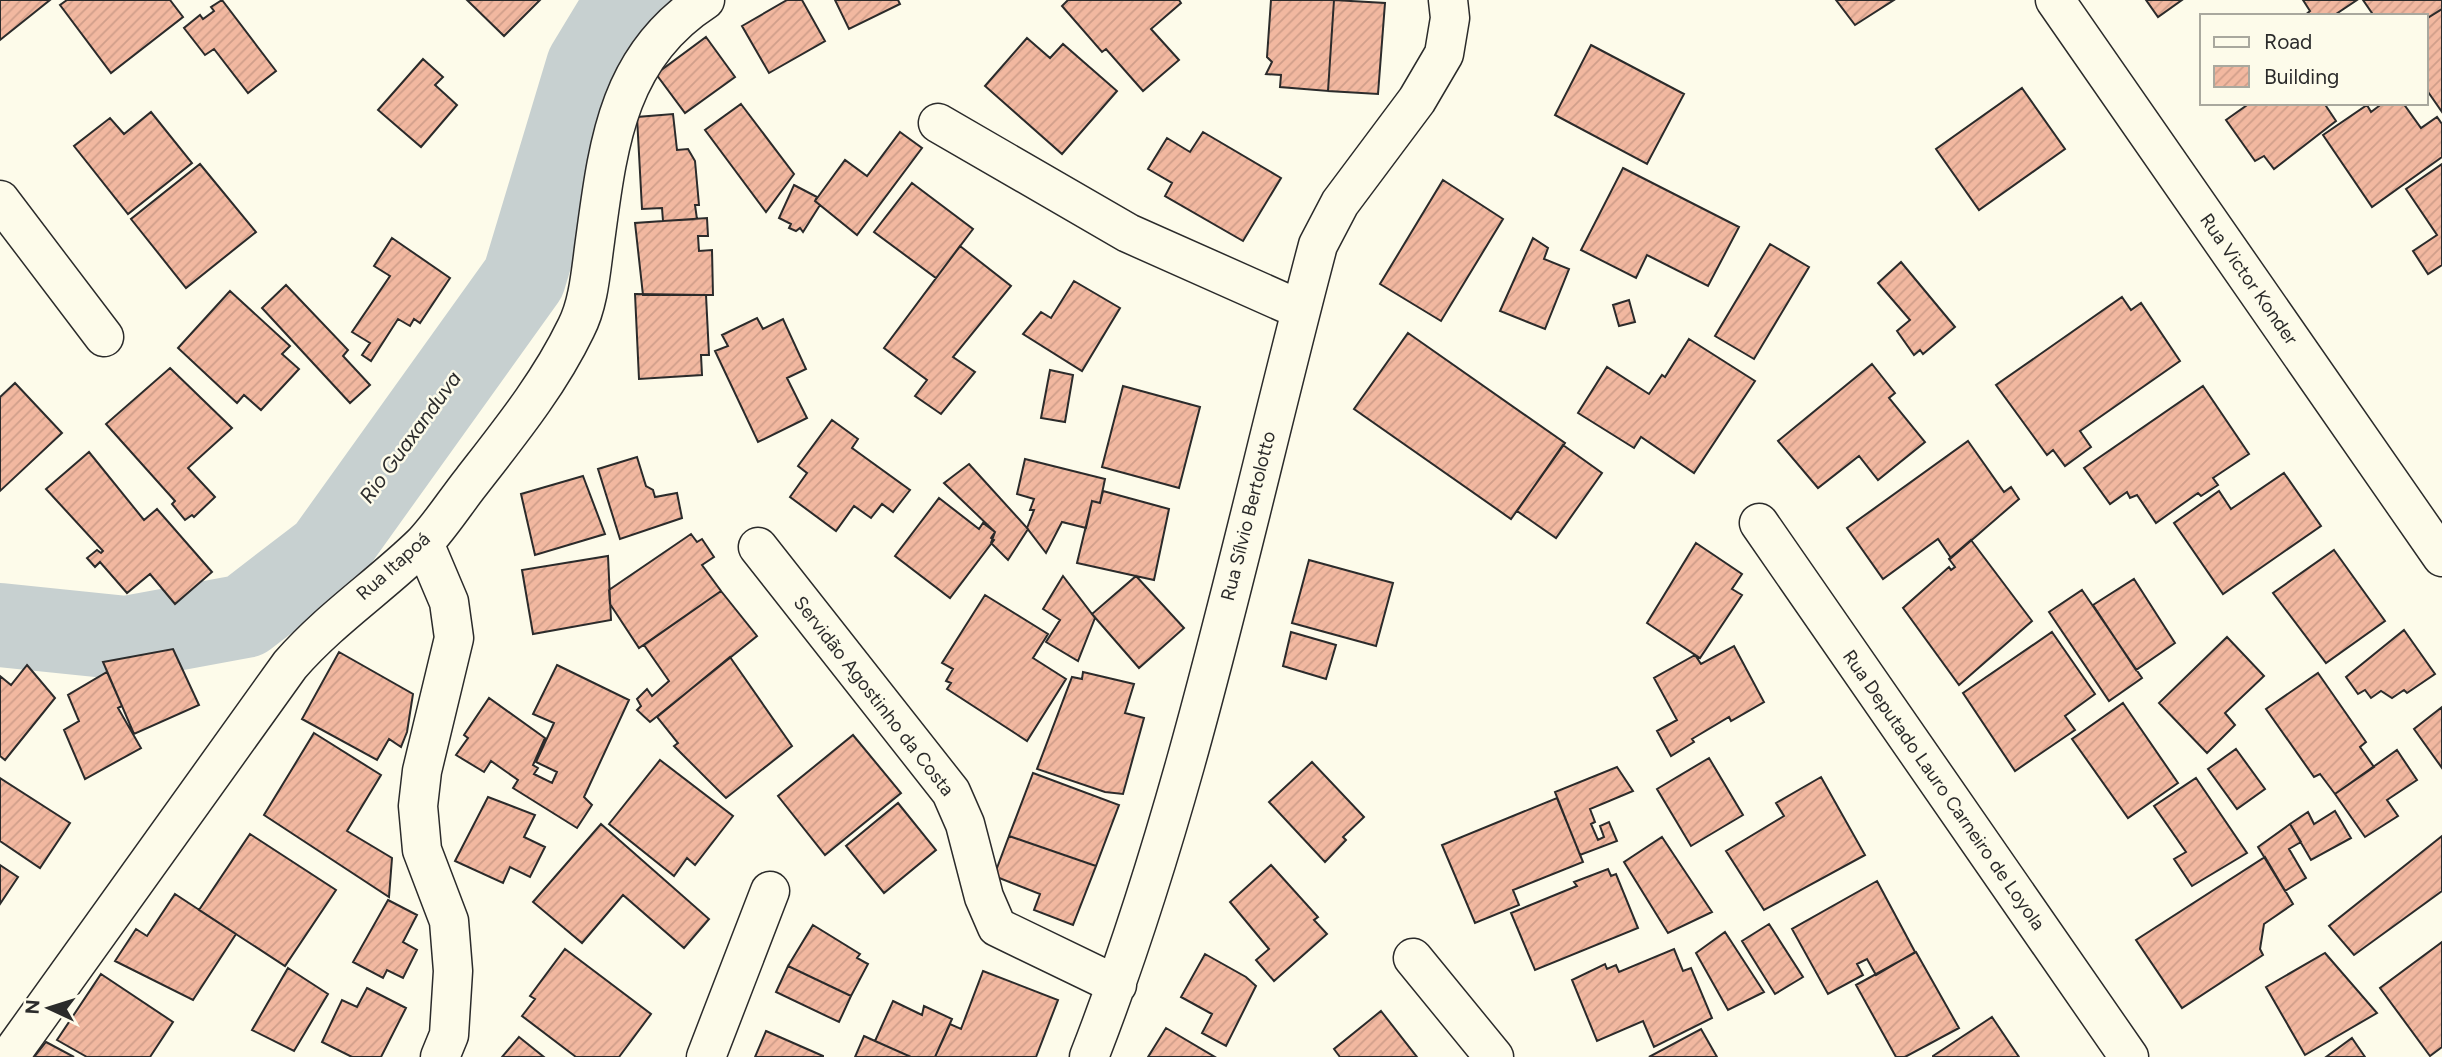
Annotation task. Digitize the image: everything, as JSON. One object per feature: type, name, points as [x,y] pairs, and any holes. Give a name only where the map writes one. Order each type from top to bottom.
[{"type":"street","name":"Rua Itapoá","points":[[9,1057],[290,665],[318,633],[424,543],[514,427],[551,374],[578,326],[590,279],[607,156],[620,110],[639,65],[684,14],[705,0]]},
{"type":"street","name":"Rua Sílvio Bertolotto","points":[[1089,1057],[1117,985],[1167,833],[1318,245],[1340,203],[1417,100],[1444,54],[1450,18],[1448,0]]},
{"type":"street","name":"Rua Victor Konder","points":[[2055,0],[2442,557]]},
{"type":"street","points":[[938,123],[1128,233],[1300,310]]},
{"type":"street","points":[[0,200],[104,337]]},
{"type":"street","name":"Rua Deputado Lauro Carneiro de Loyola","points":[[1759,523],[2129,1057]]},
{"type":"street","points":[[424,543],[449,603],[454,638],[422,771],[418,806],[422,850],[449,921],[453,971],[449,1035],[440,1057]]},
{"type":"street","name":"Servidão Agostinho da Costa","points":[[758,547],[951,792],[965,824],[984,897],[997,927],[1117,985]]},
{"type":"street","points":[[706,1057],[770,891]]},
{"type":"street","points":[[1413,958],[1494,1057]]},
{"type":"building","points":[[0,0],[50,0],[0,40]]},
{"type":"building","points":[[67,0],[170,0],[183,17],[111,73],[60,5]]},
{"type":"building","points":[[222,0],[276,71],[248,93],[214,49],[205,55],[184,28],[200,15],[203,19],[214,11],[211,7]]},
{"type":"building","points":[[467,0],[540,0],[504,36]]},
{"type":"building","points":[[787,0],[802,0],[825,41],[769,73],[742,26]]},
{"type":"building","points":[[835,0],[898,0],[900,4],[849,29]]},
{"type":"building","points":[[1068,0],[1179,0],[1181,3],[1151,29],[1179,60],[1143,91],[1106,49],[1102,52],[1062,6]]},
{"type":"building","points":[[1271,0],[1334,0],[1328,91],[1280,87],[1281,75],[1266,74],[1272,62],[1267,57]]},
{"type":"building","points":[[1334,0],[1385,3],[1378,94],[1328,91]]},
{"type":"building","points":[[1836,0],[1894,0],[1855,25]]},
{"type":"building","points":[[2146,0],[2182,0],[2158,17]]},
{"type":"building","points":[[2303,0],[2357,0],[2336,14],[2306,14],[2310,11]]},
{"type":"building","points":[[2363,0],[2442,0],[2442,9],[2428,18],[2428,14],[2373,14]]},
{"type":"building","points":[[2442,9],[2442,112],[2428,92],[2428,18]]},
{"type":"building","points":[[706,37],[735,77],[685,113],[656,74]]},
{"type":"building","points":[[1027,38],[1050,58],[1063,44],[1117,91],[1062,154],[985,86]]},
{"type":"building","points":[[1591,45],[1684,94],[1647,164],[1555,115]]},
{"type":"building","points":[[423,59],[443,77],[435,85],[457,105],[421,147],[378,110]]},
{"type":"building","points":[[2022,88],[2065,149],[1979,210],[1936,149]]},
{"type":"building","points":[[741,104],[794,174],[766,212],[705,130]]},
{"type":"building","points":[[2247,105],[2325,105],[2336,121],[2274,169],[2264,156],[2255,161],[2226,120]]},
{"type":"building","points":[[2367,105],[2371,112],[2380,105],[2404,105],[2421,128],[2437,117],[2442,124],[2442,157],[2372,207],[2323,135]]},
{"type":"building","points":[[151,112],[192,163],[128,214],[74,146],[110,118],[124,134]]},
{"type":"building","points":[[673,114],[677,150],[688,149],[695,161],[699,205],[695,205],[697,219],[663,221],[662,208],[642,209],[637,117]]},
{"type":"building","points":[[900,132],[922,148],[857,235],[815,201],[845,160],[867,176]]},
{"type":"building","points":[[1203,132],[1281,178],[1243,241],[1165,196],[1172,183],[1148,169],[1167,138],[1190,152]]},
{"type":"building","points":[[200,164],[256,232],[186,288],[131,219]]},
{"type":"building","points":[[2442,164],[2442,265],[2428,274],[2413,251],[2437,235],[2406,189]]},
{"type":"building","points":[[1623,168],[1739,227],[1708,286],[1647,255],[1636,278],[1581,250]]},
{"type":"building","points":[[1443,180],[1503,219],[1441,321],[1380,284]]},
{"type":"building","points":[[912,183],[973,229],[936,278],[874,232]]},
{"type":"building","points":[[794,185],[817,197],[815,201],[820,205],[803,232],[800,228],[796,231],[789,228],[791,224],[779,218]]},
{"type":"building","points":[[707,218],[708,236],[698,236],[699,251],[712,250],[713,295],[643,295],[635,223]]},
{"type":"building","points":[[392,238],[450,278],[420,323],[414,319],[410,326],[398,319],[371,361],[362,355],[370,343],[352,332],[390,276],[374,266]]},
{"type":"building","points":[[1533,238],[1548,248],[1544,259],[1569,269],[1545,329],[1500,311]]},
{"type":"building","points":[[1770,244],[1809,267],[1754,359],[1715,336]]},
{"type":"building","points":[[960,246],[1011,286],[953,357],[975,372],[941,414],[915,396],[927,380],[884,348]]},
{"type":"building","points":[[1901,262],[1955,327],[1923,354],[1920,350],[1914,355],[1897,331],[1910,320],[1878,283]]},
{"type":"building","points":[[1074,281],[1120,308],[1082,371],[1023,334],[1041,312],[1051,318]]},
{"type":"building","points":[[286,285],[348,350],[343,356],[370,385],[350,403],[262,308]]},
{"type":"building","points":[[230,291],[290,346],[282,354],[299,369],[261,410],[244,395],[237,403],[178,348]]},
{"type":"building","points":[[635,294],[706,295],[709,355],[701,355],[702,375],[639,379]]},
{"type":"building","points":[[2122,297],[2131,310],[2141,303],[2180,361],[2080,431],[2091,447],[2065,466],[2053,450],[2047,455],[1996,385]]},
{"type":"building","points":[[1629,300],[1635,322],[1619,326],[1613,305]]},
{"type":"building","points":[[757,318],[763,329],[783,319],[806,369],[787,378],[807,418],[758,442],[715,351],[728,346],[722,335]]},
{"type":"building","points":[[1408,333],[1565,443],[1511,519],[1354,409]]},
{"type":"building","points":[[1689,339],[1755,381],[1694,473],[1641,437],[1634,448],[1578,413],[1607,367],[1649,394],[1662,375],[1665,377]]},
{"type":"building","points":[[1872,364],[1895,393],[1889,398],[1925,442],[1878,480],[1859,456],[1818,488],[1778,441]]},
{"type":"building","points":[[170,368],[232,428],[188,468],[215,497],[194,517],[192,515],[185,520],[172,504],[175,501],[106,424]]},
{"type":"building","points":[[1050,370],[1073,375],[1065,422],[1041,418]]},
{"type":"building","points":[[15,383],[62,433],[0,491],[0,397]]},
{"type":"building","points":[[1123,386],[1200,407],[1179,488],[1102,467]]},
{"type":"building","points":[[2203,386],[2249,454],[2213,478],[2218,485],[2201,496],[2198,493],[2156,523],[2137,495],[2130,498],[2127,492],[2110,504],[2084,468]]},
{"type":"building","points":[[832,420],[858,439],[852,448],[910,490],[893,512],[882,504],[871,518],[854,506],[836,531],[790,497],[807,473],[798,466]]},
{"type":"building","points":[[1968,441],[2004,492],[2011,487],[2019,499],[1951,558],[1938,539],[1883,579],[1847,528]]},
{"type":"building","points":[[1563,445],[1602,473],[1556,538],[1517,511]]},
{"type":"building","points":[[89,452],[144,520],[157,509],[212,572],[175,604],[150,574],[127,593],[100,562],[95,567],[87,558],[97,550],[101,553],[103,551],[46,489]]},
{"type":"building","points":[[637,457],[646,486],[653,490],[655,497],[677,493],[682,518],[620,539],[598,469]]},
{"type":"building","points":[[1025,459],[1105,479],[1100,503],[1092,501],[1086,528],[1062,522],[1046,553],[1027,528],[1034,510],[1030,510],[1034,499],[1017,494]]},
{"type":"building","points":[[969,464],[1028,529],[1008,560],[991,543],[995,532],[944,483]]},
{"type":"building","points":[[2284,473],[2321,526],[2223,594],[2174,523],[2219,491],[2231,509]]},
{"type":"building","points":[[583,476],[605,534],[535,555],[521,494]]},
{"type":"building","points":[[1103,491],[1169,509],[1154,580],[1077,563],[1092,501],[1100,503]]},
{"type":"building","points":[[939,498],[979,529],[983,523],[995,532],[991,538],[994,540],[950,598],[895,556]]},
{"type":"building","points":[[691,534],[697,542],[702,539],[714,557],[702,565],[721,591],[639,648],[610,604],[609,590]]},
{"type":"building","points":[[1971,540],[2032,621],[1959,685],[1903,608],[1949,567],[1951,570],[1955,567],[1949,559]]},
{"type":"building","points":[[1696,543],[1742,574],[1732,589],[1742,595],[1700,658],[1647,623]]},
{"type":"building","points":[[2334,550],[2385,621],[2326,663],[2273,593]]},
{"type":"building","points":[[608,556],[611,620],[533,634],[522,570]]},
{"type":"building","points":[[1309,560],[1393,583],[1376,646],[1292,623]]},
{"type":"building","points":[[1063,576],[1095,618],[1078,661],[1046,642],[1060,620],[1043,609]]},
{"type":"building","points":[[1136,576],[1184,628],[1139,668],[1092,614]]},
{"type":"building","points":[[2134,579],[2175,643],[2136,670],[2093,605]]},
{"type":"building","points":[[2082,590],[2142,678],[2109,701],[2049,612]]},
{"type":"building","points":[[721,591],[757,636],[650,722],[637,710],[641,706],[637,699],[647,689],[652,696],[669,681],[644,645]]},
{"type":"building","points":[[985,595],[1048,634],[1033,658],[1066,679],[1027,741],[947,689],[951,683],[946,681],[953,669],[942,663]]},
{"type":"building","points":[[2404,630],[2435,674],[2407,693],[2404,690],[2392,698],[2381,691],[2371,698],[2365,690],[2358,694],[2346,677]]},
{"type":"building","points":[[1291,632],[1336,645],[1326,679],[1283,666]]},
{"type":"building","points":[[2052,632],[2095,694],[2065,716],[2075,730],[2015,771],[1963,693]]},
{"type":"building","points":[[2227,637],[2264,676],[2225,713],[2235,725],[2207,753],[2159,703]]},
{"type":"building","points":[[1734,646],[1764,702],[1731,721],[1729,717],[1692,739],[1694,742],[1671,756],[1657,731],[1677,720],[1654,678],[1695,655],[1701,664]]},
{"type":"building","points":[[173,649],[199,705],[134,734],[103,662]]},
{"type":"building","points":[[339,652],[413,694],[407,732],[401,747],[389,739],[377,760],[302,719]]},
{"type":"building","points":[[730,657],[792,746],[726,798],[674,746],[678,743],[657,717]]},
{"type":"building","points":[[27,665],[55,698],[5,760],[0,756],[0,676],[11,685]]},
{"type":"building","points":[[557,665],[629,700],[584,797],[592,805],[577,828],[513,788],[518,780],[491,761],[484,772],[456,755],[468,738],[464,735],[489,698],[545,738],[533,765],[538,768],[534,774],[552,783],[557,772],[536,762],[554,723],[533,714]]},
{"type":"building","points":[[107,672],[122,706],[118,708],[141,748],[85,779],[64,730],[79,721],[68,695]]},
{"type":"building","points":[[1083,672],[1134,684],[1125,713],[1144,718],[1123,794],[1105,792],[1037,769],[1072,677],[1082,679]]},
{"type":"building","points":[[2318,673],[2366,742],[2360,747],[2374,767],[2335,794],[2320,774],[2314,777],[2266,709]]},
{"type":"building","points":[[2123,703],[2178,783],[2128,818],[2072,739]]},
{"type":"building","points":[[2442,707],[2442,768],[2414,729]]},
{"type":"building","points":[[314,733],[381,775],[347,831],[392,858],[389,897],[264,815]]},
{"type":"building","points":[[853,735],[901,793],[825,855],[778,796]]},
{"type":"building","points":[[2236,749],[2265,789],[2237,809],[2208,769]]},
{"type":"building","points":[[2397,750],[2417,780],[2387,800],[2398,816],[2365,837],[2335,794]]},
{"type":"building","points":[[1709,758],[1743,815],[1691,846],[1657,789]]},
{"type":"building","points":[[660,760],[733,816],[695,865],[687,858],[674,876],[609,824]]},
{"type":"building","points":[[1312,762],[1364,817],[1343,837],[1346,840],[1325,862],[1269,802]]},
{"type":"building","points":[[1617,767],[1633,791],[1590,809],[1595,822],[1591,824],[1598,840],[1604,837],[1600,826],[1609,822],[1617,841],[1580,855],[1555,792]]},
{"type":"building","points":[[1033,773],[1119,805],[1096,866],[1009,836]]},
{"type":"building","points":[[1821,777],[1865,855],[1764,910],[1726,851],[1784,816],[1776,803]]},
{"type":"building","points":[[0,778],[70,823],[40,868],[0,841]]},
{"type":"building","points":[[2196,778],[2247,853],[2192,886],[2174,859],[2186,852],[2154,806]]},
{"type":"building","points":[[488,797],[535,815],[524,837],[545,847],[530,877],[510,867],[503,883],[455,861]]},
{"type":"building","points":[[1557,798],[1583,862],[1513,890],[1519,905],[1475,923],[1442,845]]},
{"type":"building","points":[[898,803],[936,850],[884,893],[846,846]]},
{"type":"building","points":[[2335,811],[2351,838],[2311,860],[2290,824],[2308,812],[2314,824]]},
{"type":"building","points":[[601,824],[709,919],[684,948],[623,895],[582,943],[533,902]]},
{"type":"building","points":[[2290,824],[2301,842],[2289,849],[2306,878],[2285,891],[2258,847]]},
{"type":"building","points":[[250,834],[336,890],[285,966],[199,910]]},
{"type":"building","points":[[1009,836],[1096,866],[1073,925],[1034,910],[1040,894],[994,876]]},
{"type":"building","points":[[2442,836],[2442,891],[2354,955],[2329,926]]},
{"type":"building","points":[[1662,837],[1712,912],[1668,933],[1624,862]]},
{"type":"building","points":[[2265,857],[2293,904],[2264,924],[2260,949],[2263,955],[2182,1008],[2136,940]]},
{"type":"building","points":[[0,865],[18,877],[0,904]]},
{"type":"building","points":[[1271,865],[1318,917],[1314,920],[1327,934],[1274,981],[1256,960],[1269,949],[1230,902]]},
{"type":"building","points":[[1608,869],[1611,876],[1616,874],[1638,928],[1535,970],[1511,913],[1577,886],[1574,882]]},
{"type":"building","points":[[1877,881],[1915,952],[1876,975],[1867,959],[1857,964],[1863,975],[1828,994],[1792,929]]},
{"type":"building","points":[[175,894],[236,934],[193,1000],[115,961],[136,929],[147,936]]},
{"type":"building","points":[[388,900],[417,915],[403,942],[417,950],[403,978],[387,970],[383,978],[353,962]]},
{"type":"building","points":[[1769,924],[1803,977],[1775,994],[1742,941]]},
{"type":"building","points":[[813,925],[860,954],[857,958],[868,964],[851,996],[788,966]]},
{"type":"building","points":[[1725,932],[1764,992],[1728,1010],[1696,953]]},
{"type":"building","points":[[2442,942],[2442,1047],[2430,1056],[2380,988]]},
{"type":"building","points":[[565,949],[651,1014],[619,1057],[576,1057],[522,1016],[535,999],[530,996]]},
{"type":"building","points":[[1674,949],[1683,971],[1691,968],[1712,1018],[1654,1047],[1643,1021],[1597,1041],[1572,980],[1605,964],[1607,969],[1616,965],[1619,972]]},
{"type":"building","points":[[1916,952],[1959,1028],[1905,1057],[1896,1057],[1856,985]]},
{"type":"building","points":[[2325,953],[2377,1013],[2305,1055],[2266,987]]},
{"type":"building","points":[[1205,954],[1246,977],[1256,986],[1226,1046],[1202,1033],[1212,1014],[1181,997]]},
{"type":"building","points":[[788,966],[851,996],[839,1022],[776,992]]},
{"type":"building","points":[[288,968],[328,994],[294,1051],[252,1030]]},
{"type":"building","points":[[983,971],[1058,1000],[1036,1057],[935,1057],[950,1024],[961,1029]]},
{"type":"building","points":[[101,974],[173,1022],[150,1057],[87,1057],[57,1040]]},
{"type":"building","points":[[367,988],[406,1008],[381,1057],[352,1057],[322,1042],[342,1000],[357,1007]]},
{"type":"building","points":[[893,1001],[922,1015],[924,1006],[952,1019],[935,1057],[911,1057],[875,1041]]},
{"type":"building","points":[[1381,1011],[1417,1057],[1340,1057],[1334,1049]]},
{"type":"building","points":[[1992,1017],[2019,1057],[1933,1057],[1933,1056]]},
{"type":"building","points":[[1166,1028],[1215,1057],[1148,1057]]},
{"type":"building","points":[[1701,1029],[1717,1057],[1649,1057]]},
{"type":"building","points":[[766,1031],[823,1056],[823,1057],[755,1057]]},
{"type":"building","points":[[864,1036],[875,1041],[911,1057],[855,1057]]},
{"type":"building","points":[[519,1037],[544,1057],[502,1057]]},
{"type":"building","points":[[2352,1038],[2365,1057],[2326,1057]]},
{"type":"building","points":[[46,1042],[74,1057],[34,1057]]},
{"type":"waterway","name":"Rio Guaxanduva","points":[[0,625],[126,638],[245,616],[327,553],[524,278],[588,66],[628,0]]}]
